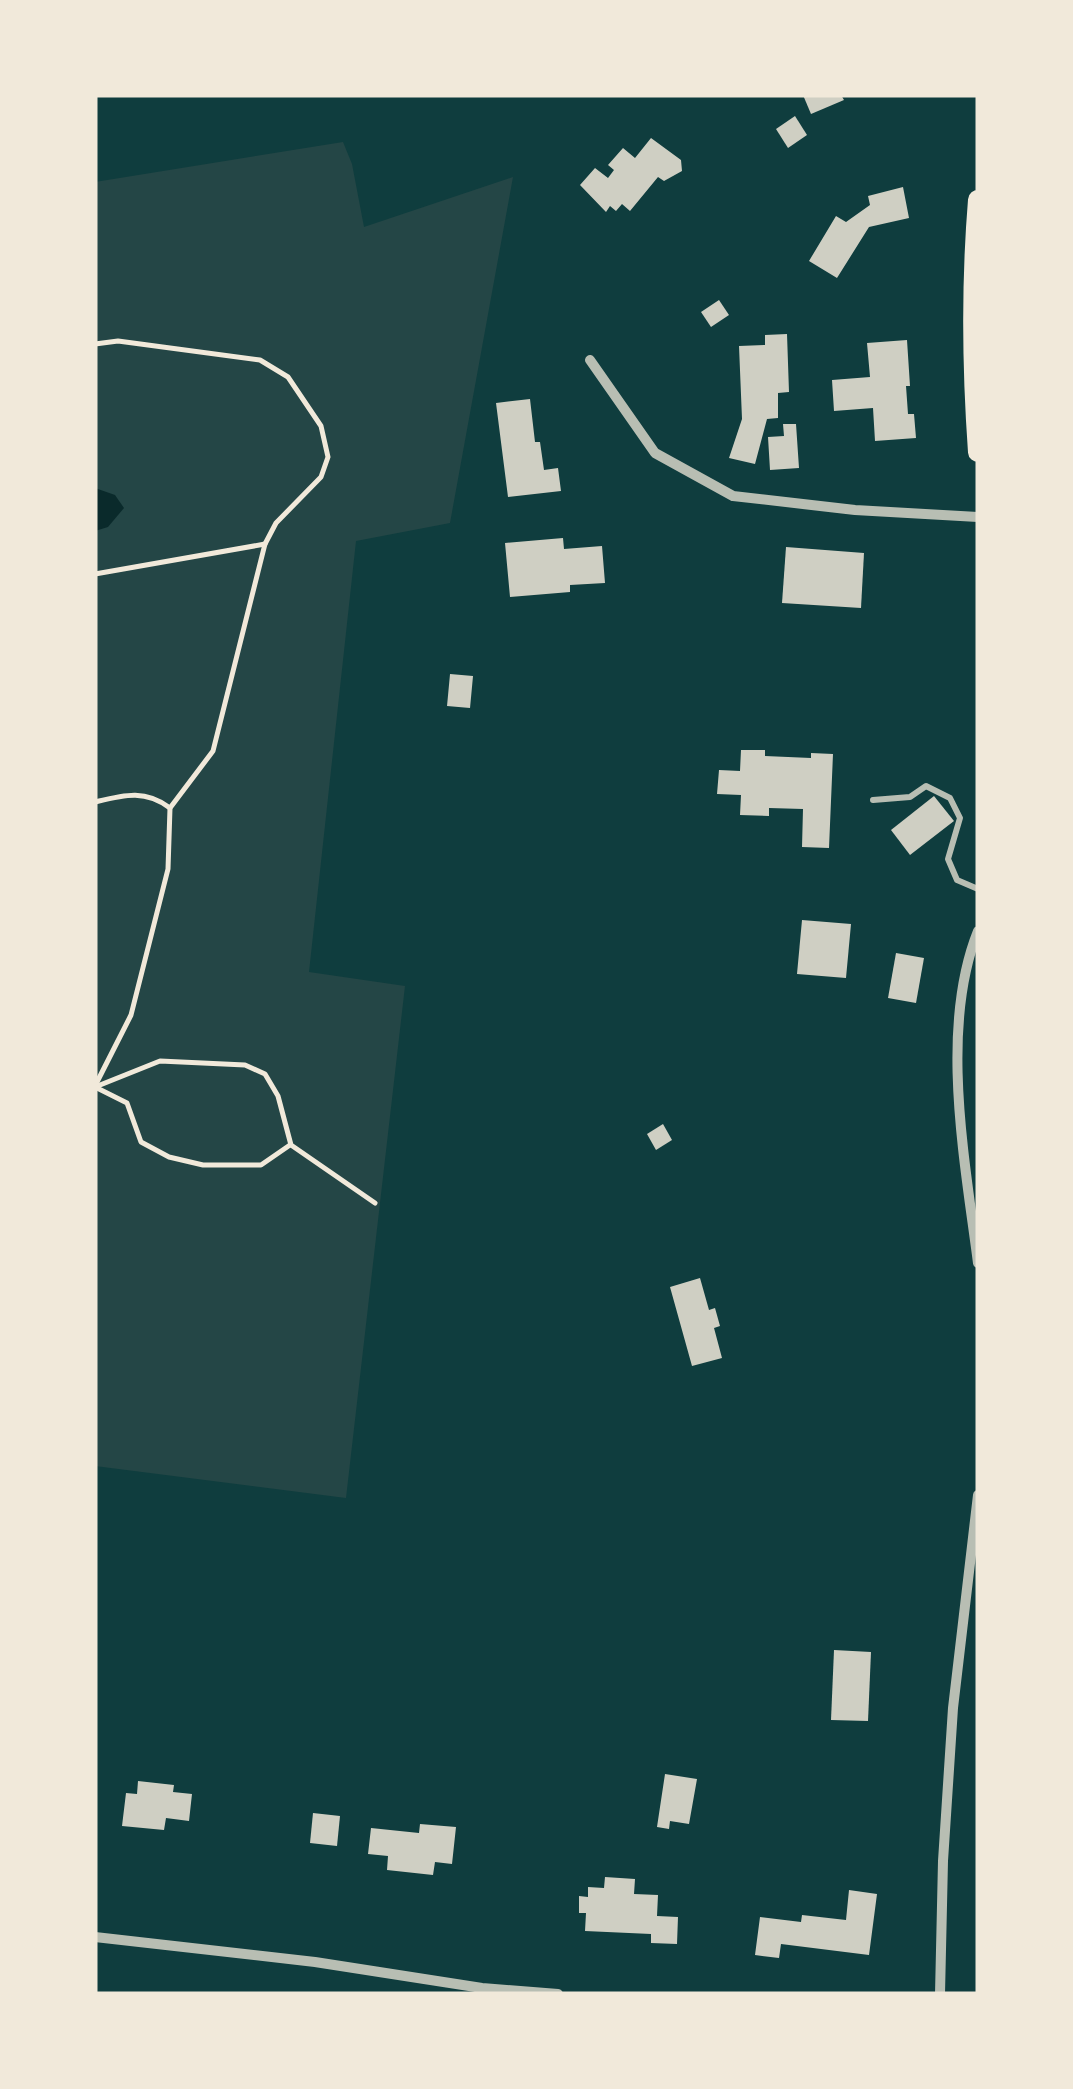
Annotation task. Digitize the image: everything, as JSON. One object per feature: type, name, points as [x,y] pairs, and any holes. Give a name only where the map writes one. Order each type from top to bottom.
[{"type":"main road","points":[[978,200],[972,336],[978,452]]},
{"type":"street","points":[[590,360],[656,453],[732,496],[854,510],[978,517]]},
{"type":"street","points":[[978,931],[962,982],[958,1039],[966,1167],[978,1264]]},
{"type":"street","points":[[940,1994],[952,1727],[975,1552],[978,1495]]},
{"type":"street","points":[[95,1937],[315,1962],[482,1988],[558,1994]]},
{"type":"lane","points":[[873,800],[910,797],[926,786],[950,798],[960,818],[948,859],[957,880],[978,890]]},
{"type":"path","points":[[95,344],[118,340],[260,360],[288,377],[320,426],[328,457],[321,477],[276,523],[265,544],[213,751],[170,808],[168,869],[131,1015],[95,1087]]},
{"type":"path","points":[[95,574],[265,544]]},
{"type":"path","points":[[95,802],[126,794],[153,795],[170,808]]},
{"type":"path","points":[[95,1087],[160,1061],[245,1064],[265,1074],[272,1085],[291,1145],[376,1203]]},
{"type":"path","points":[[95,1087],[126,1103],[141,1142],[169,1157],[203,1165],[261,1165],[291,1145]]},
{"type":"shaded area","points":[[343,142],[352,164],[364,227],[513,177],[450,523],[356,541],[309,972],[405,986],[346,1498],[95,1466],[95,182]]},
{"type":"shaded area","points":[[95,488],[115,495],[124,508],[108,527],[95,531]]},
{"type":"building","points":[[803,95],[841,95],[844,100],[811,114]]},
{"type":"building","points":[[795,116],[807,135],[788,148],[776,129]]},
{"type":"building","points":[[651,138],[681,160],[682,171],[664,181],[658,177],[630,211],[622,204],[616,211],[610,206],[606,212],[580,185],[595,168],[608,178],[614,170],[608,165],[623,148],[635,158]]},
{"type":"building","points":[[903,187],[909,218],[869,227],[837,278],[809,261],[836,216],[846,222],[870,205],[868,196]]},
{"type":"building","points":[[719,300],[729,315],[711,327],[701,312]]},
{"type":"building","points":[[787,334],[789,392],[778,393],[778,418],[767,419],[755,464],[729,458],[742,419],[739,346],[765,345],[765,335]]},
{"type":"building","points":[[907,340],[908,414],[914,414],[916,438],[875,441],[873,408],[834,411],[832,380],[870,377],[867,343]]},
{"type":"building","points":[[530,399],[535,442],[540,442],[544,470],[558,468],[561,491],[508,497],[496,403]]},
{"type":"building","points":[[783,424],[796,424],[799,468],[770,470],[768,437],[784,436]]},
{"type":"building","points":[[563,538],[564,549],[602,546],[605,583],[570,585],[570,592],[510,597],[505,543]]},
{"type":"building","points":[[786,547],[864,553],[861,608],[782,603]]},
{"type":"building","points":[[450,674],[473,676],[470,708],[447,706]]},
{"type":"building","points":[[741,750],[765,750],[765,756],[811,758],[811,753],[833,754],[829,848],[802,847],[803,809],[769,808],[769,816],[740,815],[741,795],[717,794],[719,770],[740,771]]},
{"type":"building","points":[[934,796],[954,821],[910,855],[891,830]]},
{"type":"building","points":[[802,920],[851,924],[846,978],[797,974]]},
{"type":"building","points":[[896,953],[924,958],[916,1003],[888,998]]},
{"type":"building","points":[[663,1124],[672,1140],[656,1150],[647,1134]]},
{"type":"building","points":[[700,1278],[709,1310],[715,1308],[720,1326],[714,1328],[722,1358],[692,1366],[670,1287]]},
{"type":"building","points":[[834,1650],[871,1652],[868,1721],[831,1720]]},
{"type":"building","points":[[665,1774],[697,1779],[689,1824],[670,1821],[669,1829],[657,1827]]},
{"type":"building","points":[[138,1781],[174,1785],[173,1792],[192,1794],[189,1821],[166,1818],[164,1830],[122,1826],[126,1793],[137,1794]]},
{"type":"building","points":[[313,1813],[340,1816],[337,1846],[310,1843]]},
{"type":"building","points":[[420,1824],[456,1827],[452,1864],[435,1862],[433,1875],[387,1870],[388,1856],[368,1854],[371,1828],[419,1833]]},
{"type":"building","points":[[605,1877],[635,1879],[634,1894],[658,1895],[657,1916],[678,1917],[677,1944],[651,1943],[651,1934],[585,1931],[586,1913],[579,1913],[579,1896],[588,1897],[588,1887],[604,1888]]},
{"type":"building","points":[[849,1890],[877,1894],[869,1955],[781,1944],[779,1958],[755,1955],[760,1917],[801,1922],[802,1915],[846,1920]]}]
